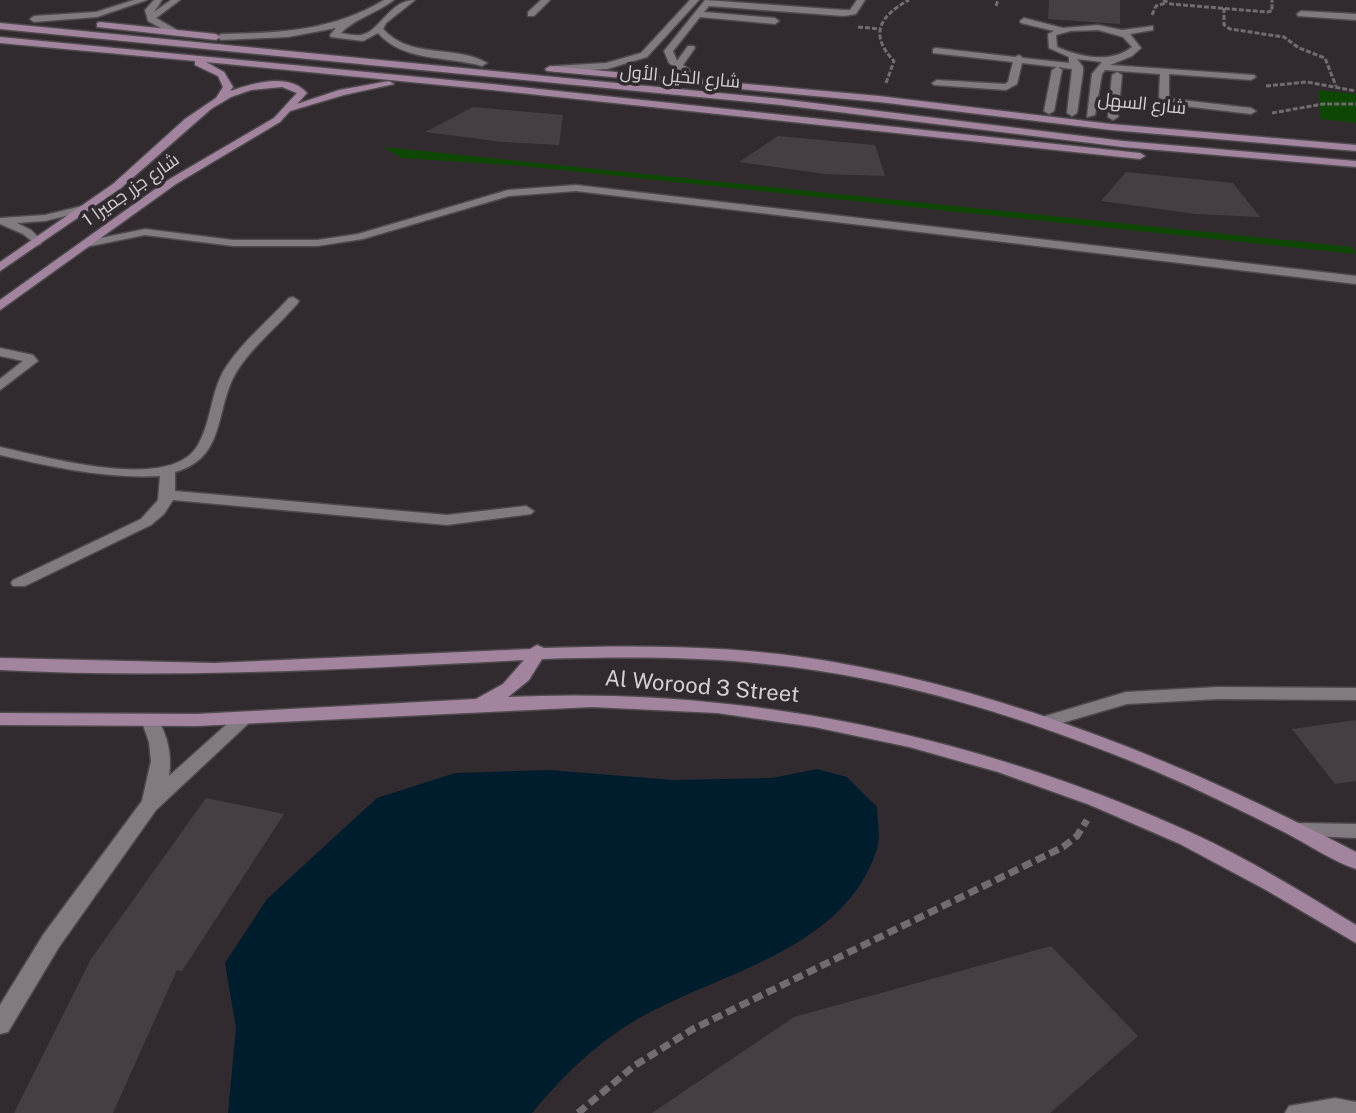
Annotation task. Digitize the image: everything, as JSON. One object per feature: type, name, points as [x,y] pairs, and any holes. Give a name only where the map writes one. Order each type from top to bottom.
[{"type":"main road","name":"شارع الخيل الأول","points":[[0,16],[924,103],[1356,148]]},
{"type":"main road","name":"شارع الخيل الأول","points":[[0,26],[795,104],[1123,144],[1356,164]]},
{"type":"main road","points":[[0,40],[492,87],[1142,156],[1258,162],[1319,161]]},
{"type":"main road","points":[[117,51],[188,60],[216,70],[227,81],[228,87],[219,100]]},
{"type":"main road","name":"شارع جزر جميرا 1","points":[[0,306],[123,217],[287,111],[321,97],[379,85],[492,87]]},
{"type":"main road","name":"شارع جزر جميرا 1","points":[[0,267],[131,176],[183,126],[219,100],[256,86],[292,86],[302,93],[287,111]]},
{"type":"main road","name":"شارع السهل","points":[[924,103],[1072,113],[1112,122],[1356,138]]},
{"type":"main road","points":[[471,706],[515,685],[529,670],[537,651]]},
{"type":"main road","name":"Al Worood 3 Street","points":[[0,664],[244,669],[537,651],[615,651],[768,659],[825,666],[943,691],[1048,721],[1200,781],[1356,861]]},
{"type":"main road","name":"Al Worood 3 Street","points":[[0,719],[151,722],[621,701],[771,714],[923,744],[1093,799],[1175,835],[1257,877],[1356,935]]},
{"type":"street","points":[[67,17],[123,0]]},
{"type":"street","points":[[34,19],[113,11],[143,0]]},
{"type":"street","points":[[158,0],[149,10],[151,19],[174,32]]},
{"type":"street","points":[[151,19],[176,0]]},
{"type":"street","points":[[390,0],[345,25],[334,35],[363,38],[379,29],[382,22],[411,0]]},
{"type":"street","points":[[681,0],[694,0]]},
{"type":"street","points":[[551,69],[607,66],[644,55],[694,0]]},
{"type":"street","points":[[702,83],[678,66],[668,51],[708,1],[849,13],[861,0]]},
{"type":"street","points":[[531,14],[545,1]]},
{"type":"street","points":[[766,34],[785,9]]},
{"type":"street","points":[[697,14],[775,21]]},
{"type":"street","points":[[1301,14],[1356,17]]},
{"type":"street","points":[[1022,58],[1061,52],[1110,58],[1125,56],[1137,48],[1133,39],[1120,33],[1090,28],[1062,30],[1024,21]]},
{"type":"street","points":[[221,37],[290,34],[345,25]]},
{"type":"street","points":[[1087,40],[1090,28]]},
{"type":"street","points":[[1120,33],[1150,28]]},
{"type":"street","points":[[379,29],[388,40],[401,47],[482,63]]},
{"type":"street","points":[[1099,41],[1101,29]]},
{"type":"street","points":[[1062,30],[1050,38],[1078,67]]},
{"type":"street","points":[[569,68],[615,58],[637,44]]},
{"type":"street","points":[[678,66],[691,48]]},
{"type":"street","points":[[936,51],[1022,58],[1078,67]]},
{"type":"street","points":[[1125,56],[1151,69]]},
{"type":"street","points":[[937,83],[1006,87],[1012,84],[1022,58]]},
{"type":"street","points":[[1090,115],[1101,68],[1110,58]]},
{"type":"street","points":[[1072,113],[1078,67]]},
{"type":"street","points":[[1101,68],[1251,77]]},
{"type":"street","points":[[1165,70],[1167,101],[1251,111]]},
{"type":"street","points":[[1049,111],[1046,96],[1052,77]]},
{"type":"street","points":[[1112,122],[1116,81],[1130,88]]},
{"type":"street","points":[[1113,102],[1128,103]]},
{"type":"street","points":[[86,244],[145,232],[247,244],[317,243],[398,226],[475,200],[540,189],[576,188],[1356,280]]},
{"type":"street","points":[[1,221],[45,218],[86,208]]},
{"type":"street","points":[[123,217],[145,232]]},
{"type":"street","points":[[1,221],[27,232],[37,242]]},
{"type":"street","points":[[0,451],[118,473],[167,471],[187,463],[201,453],[217,397],[231,369],[293,301]]},
{"type":"street","points":[[0,352],[31,361],[0,386]]},
{"type":"street","points":[[19,583],[146,522],[162,509],[170,495],[167,471]]},
{"type":"street","points":[[170,495],[447,520],[526,511]]},
{"type":"street","points":[[1048,721],[1126,698],[1218,693],[1356,694]]},
{"type":"street","points":[[0,1025],[51,941],[149,805],[243,719]]},
{"type":"street","points":[[149,805],[163,761],[151,722]]},
{"type":"street","points":[[1298,830],[1356,831]]},
{"type":"street","points":[[1297,1113],[1335,1108],[1356,1112]]},
{"type":"path","points":[[879,99],[894,61],[879,45],[878,38],[891,10],[909,0]]},
{"type":"path","points":[[996,6],[998,0]]},
{"type":"path","points":[[1158,6],[1165,2],[1270,11],[1272,0]]},
{"type":"path","points":[[1224,8],[1224,25],[1230,29],[1284,37],[1299,48],[1325,58],[1336,86]]},
{"type":"path","points":[[1266,86],[1307,82],[1356,91]]},
{"type":"path","points":[[1272,113],[1323,104],[1356,104]]},
{"type":"path","points":[[578,1113],[634,1066],[693,1029],[1063,847],[1086,826],[1093,799]]},
{"type":"green space","points":[[1318,90],[1356,94],[1356,123],[1321,119]]},
{"type":"green space","points":[[384,147],[1352,247],[1356,254],[523,166],[402,158]]},
{"type":"water","points":[[817,769],[847,777],[877,807],[877,849],[861,884],[837,912],[808,936],[621,1029],[580,1062],[532,1113],[228,1113],[236,1028],[225,963],[267,899],[377,798],[455,773],[549,770],[673,780],[772,778]]},
{"type":"building","points":[[1049,0],[1120,0],[1120,24],[1048,19]]},
{"type":"building","points":[[473,107],[563,115],[559,145],[503,142],[425,132]]},
{"type":"building","points":[[778,136],[875,145],[885,176],[825,174],[739,162]]},
{"type":"building","points":[[1126,172],[1233,183],[1260,217],[1196,214],[1101,201]]},
{"type":"building","points":[[1356,720],[1356,781],[1335,784],[1292,729]]},
{"type":"building","points":[[206,798],[284,814],[182,971],[177,970],[113,1113],[14,1113],[91,959]]},
{"type":"building","points":[[1051,946],[1138,1036],[1050,1113],[652,1113],[794,1017]]}]
